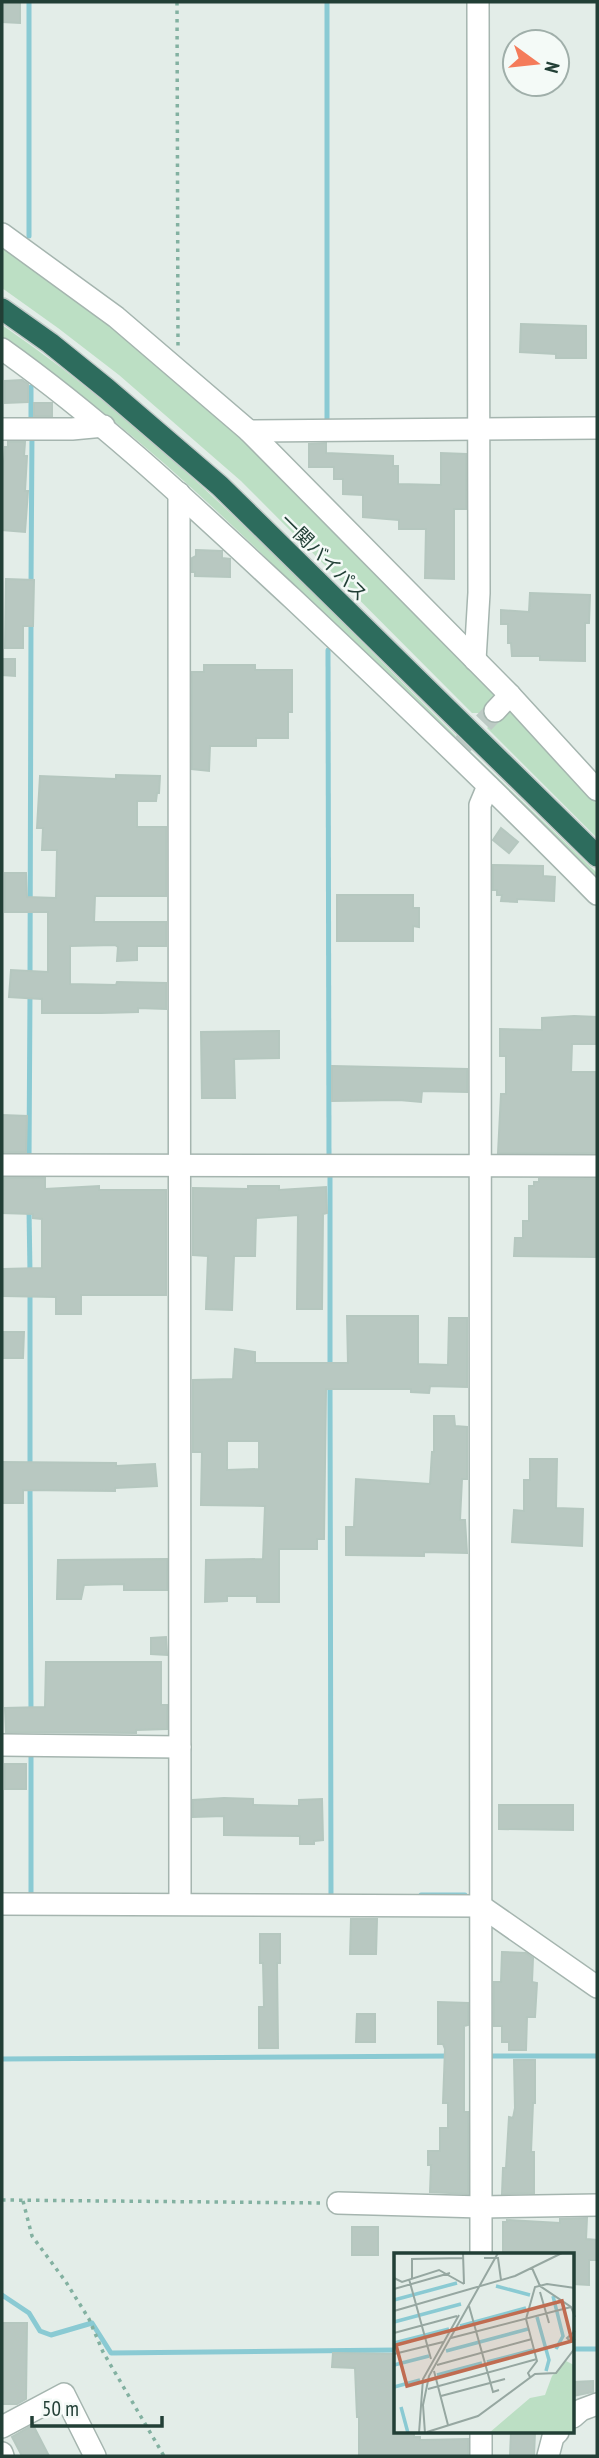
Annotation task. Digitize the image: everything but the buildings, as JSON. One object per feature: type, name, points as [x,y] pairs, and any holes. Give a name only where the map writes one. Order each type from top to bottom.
[{"type":"highway","name":"一関バイパス","points":[[2,309],[107,389],[220,486],[597,856]]},
{"type":"street","points":[[475,660],[480,593],[478,2]]},
{"type":"street","points":[[2,234],[117,317],[249,431],[510,695],[597,790]]},
{"type":"street","points":[[2,349],[104,426],[179,493],[458,749],[488,786],[597,894]]},
{"type":"street","points":[[2,429],[104,426]]},
{"type":"street","points":[[249,431],[597,428]]},
{"type":"street","points":[[179,493],[180,1904]]},
{"type":"street","points":[[495,711],[510,695]]},
{"type":"street","points":[[481,2253],[480,805],[488,786]]},
{"type":"street","points":[[2,1165],[597,1166]]},
{"type":"street","points":[[2,1745],[180,1747]]},
{"type":"street","points":[[2,1904],[481,1906],[597,1987]]},
{"type":"street","points":[[338,2203],[481,2207],[597,2205]]},
{"type":"street","points":[[2,2427],[64,2394],[95,2456]]},
{"type":"street","points":[[574,2416],[581,2410],[597,2404]]},
{"type":"street","points":[[481,2434],[481,2456]]},
{"type":"street","points":[[548,2456],[552,2437],[556,2434]]},
{"type":"path","points":[[173,366],[178,352],[177,2]]},
{"type":"path","points":[[2,2200],[338,2203]]},
{"type":"path","points":[[23,2201],[32,2236],[89,2319],[103,2352],[164,2456]]},
{"type":"green space","points":[[2,245],[111,324],[232,424],[493,690],[493,700],[481,713],[472,713],[241,481],[119,375],[2,288]]},
{"type":"green space","points":[[2,325],[64,370],[181,468],[293,573],[456,736],[453,739],[448,738],[288,579],[179,476],[63,381],[2,338]]},
{"type":"green space","points":[[507,710],[514,712],[597,804],[597,838],[487,728]]},
{"type":"green space","points":[[467,748],[597,873],[597,882],[466,752]]},
{"type":"waterway","points":[[29,2],[29,236]]},
{"type":"waterway","points":[[327,2],[327,419]]},
{"type":"waterway","points":[[31,387],[31,423]]},
{"type":"waterway","points":[[31,587],[32,432]]},
{"type":"waterway","points":[[30,976],[31,621]]},
{"type":"waterway","points":[[328,650],[329,1162]]},
{"type":"waterway","points":[[29,1161],[30,992]]},
{"type":"waterway","points":[[330,1172],[330,1368]]},
{"type":"waterway","points":[[29,1209],[30,1273]]},
{"type":"waterway","points":[[30,1290],[30,1469]]},
{"type":"waterway","points":[[330,1385],[331,1895]]},
{"type":"waterway","points":[[30,1486],[31,1714]]},
{"type":"waterway","points":[[31,1752],[31,1895]]},
{"type":"waterway","points":[[421,1895],[465,1895]]},
{"type":"waterway","points":[[2,2059],[450,2056]]},
{"type":"waterway","points":[[488,2056],[597,2056]]},
{"type":"waterway","points":[[2,2295],[29,2313],[40,2331],[51,2335],[92,2323],[111,2353],[394,2350]]},
{"type":"waterway","points":[[574,2349],[597,2349]]},
{"type":"tunnel","points":[[462,745],[495,711]]}]
